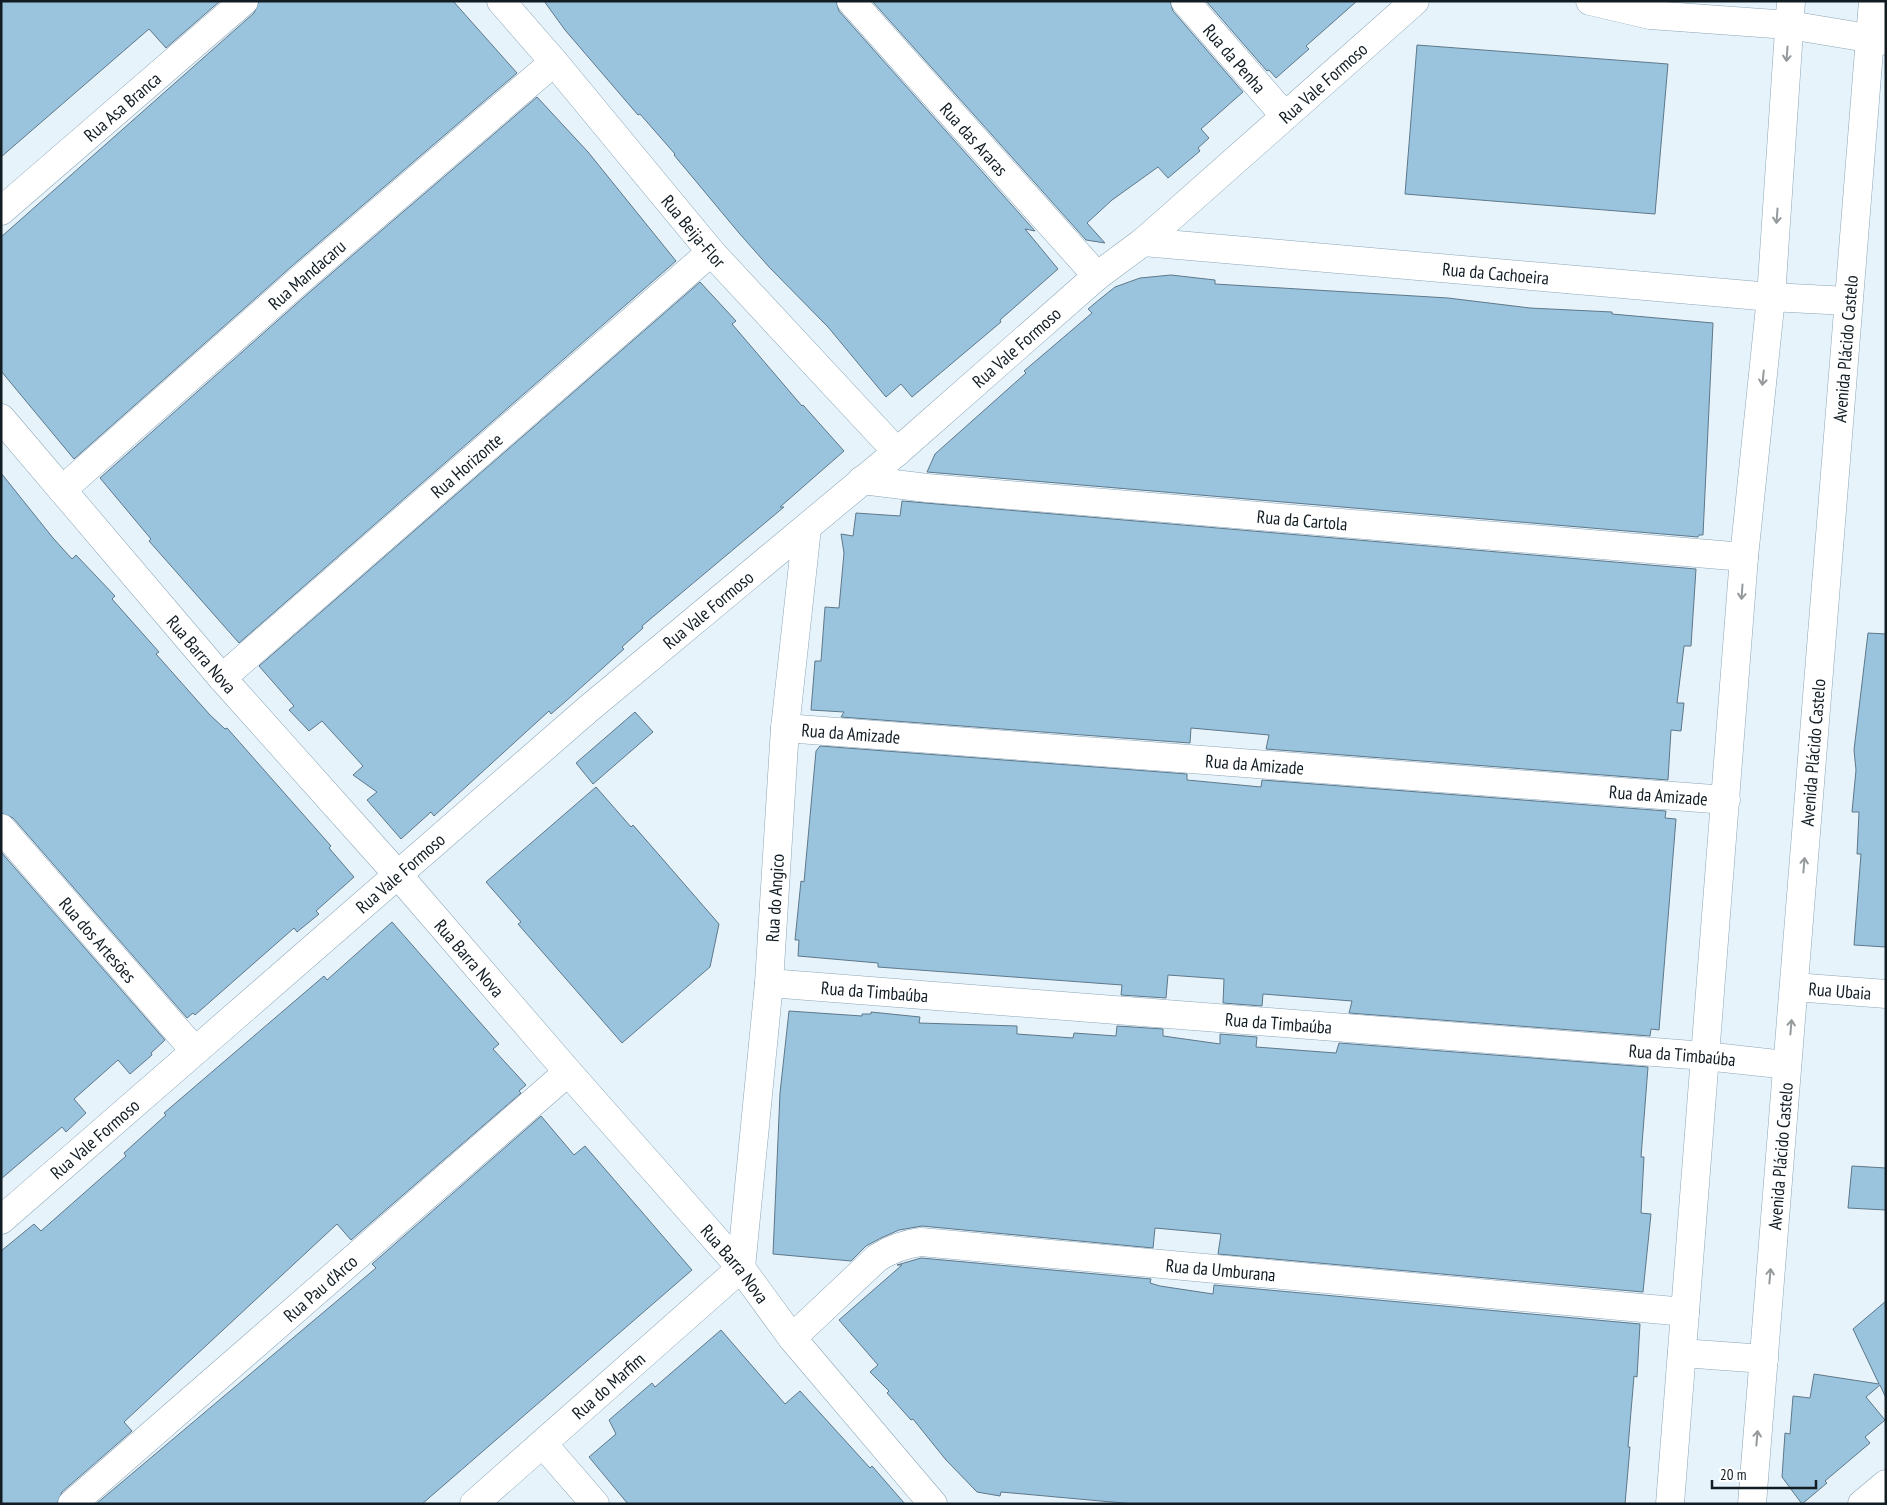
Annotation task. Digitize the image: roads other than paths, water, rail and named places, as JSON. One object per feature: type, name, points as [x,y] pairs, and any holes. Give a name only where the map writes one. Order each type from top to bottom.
[{"type":"street","name":"Rua Asa Branca","points":[[1,211],[244,1]]},
{"type":"street","name":"Rua Beija-Flor","points":[[501,1],[712,252],[897,452]]},
{"type":"street","name":"Rua das Araras","points":[[851,1],[1097,276]]},
{"type":"street","name":"Rua da Penha","points":[[1185,1],[1285,116]]},
{"type":"street","name":"Rua Vale Formoso","points":[[4,1213],[399,876],[587,710],[897,452],[1097,276],[1143,242],[1415,1]]},
{"type":"street","points":[[1590,1],[1650,15],[1790,11],[1876,24]]},
{"type":"street","points":[[1670,1504],[1744,557],[1771,297],[1790,11]]},
{"type":"street","name":"Avenida Plácido Castelo","points":[[1752,1504],[1848,301],[1876,24]]},
{"type":"street","name":"Rua Mandacaru","points":[[62,490],[295,284],[554,62]]},
{"type":"street","name":"Rua da Cachoeira","points":[[1143,242],[1771,297],[1848,301]]},
{"type":"street","name":"Rua Horizonte","points":[[222,678],[712,252]]},
{"type":"street","name":"Rua Barra Nova","points":[[1,418],[222,678],[399,876],[568,1072],[741,1268],[792,1338],[933,1504]]},
{"type":"street","name":"Rua da Cartola","points":[[862,480],[927,488],[1744,557]]},
{"type":"street","name":"Rua do Angico","points":[[741,1268],[769,983],[785,728],[807,528]]},
{"type":"street","name":"Rua da Amizade","points":[[785,728],[1726,800]]},
{"type":"street","name":"Rua dos Artesões","points":[[1,828],[196,1051]]},
{"type":"street","name":"Rua da Timbaúba","points":[[769,983],[1705,1056],[1787,1065]]},
{"type":"street","name":"Rua Ubaia","points":[[1794,987],[1886,994]]},
{"type":"street","name":"Rua Pau d'Arco","points":[[72,1504],[568,1072]]},
{"type":"street","name":"Rua da Umburana","points":[[792,1338],[877,1258],[905,1244],[921,1242],[1685,1312]]},
{"type":"street","name":"Rua do Marfim","points":[[474,1504],[741,1268]]},
{"type":"street","points":[[1682,1353],[1764,1359]]},
{"type":"street","points":[[543,1444],[595,1504]]},
{"type":"street","points":[[1862,1504],[1886,1484]]}]
